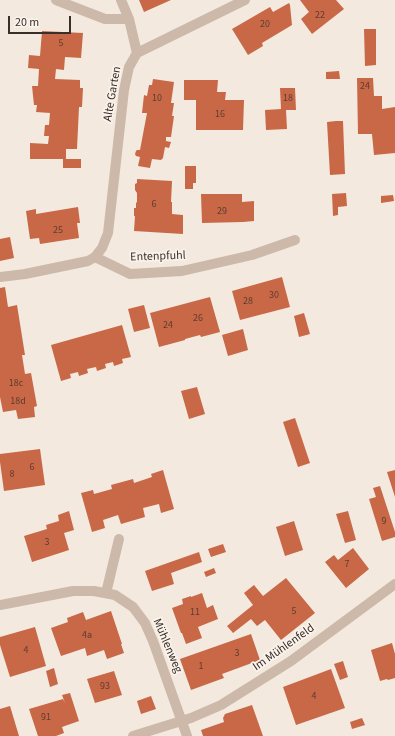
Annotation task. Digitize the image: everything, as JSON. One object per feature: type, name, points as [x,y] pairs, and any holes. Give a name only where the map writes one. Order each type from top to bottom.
[{"type":"street","points":[[56,0],[105,19],[129,19]]},
{"type":"street","points":[[121,0],[129,19],[137,53],[245,0]]},
{"type":"street","name":"Alte Garten","points":[[95,257],[102,248],[108,232],[124,90],[129,67],[137,53]]},
{"type":"street","name":"Entenpfuhl","points":[[95,257],[130,274],[182,271],[252,255],[294,240]]},
{"type":"street","points":[[0,277],[88,261],[95,257]]},
{"type":"street","points":[[106,594],[119,539]]},
{"type":"street","name":"Im Mühlenfeld","points":[[133,736],[182,721],[221,705],[291,661],[395,584]]},
{"type":"street","name":"Mühlenweg","points":[[0,605],[73,591],[94,591],[114,595],[133,607],[145,623],[187,736]]},
{"type":"building","points":[[139,0],[171,0],[144,12]]},
{"type":"building","points":[[300,0],[336,0],[344,9],[312,34],[301,19],[309,12]]},
{"type":"building","points":[[289,3],[292,25],[262,43],[263,46],[248,55],[232,29],[270,7],[273,12]]},
{"type":"building","points":[[364,29],[376,29],[376,65],[365,66]]},
{"type":"building","points":[[42,31],[83,33],[81,58],[65,57],[64,70],[56,69],[55,79],[80,80],[80,88],[83,88],[82,107],[79,107],[77,149],[66,149],[66,159],[81,159],[81,168],[63,168],[63,159],[30,159],[30,143],[48,144],[49,136],[44,136],[45,125],[49,125],[50,113],[36,112],[37,105],[34,105],[32,86],[38,86],[39,69],[28,68],[29,55],[40,56]]},
{"type":"building","points":[[339,71],[340,79],[326,79],[326,72]]},
{"type":"building","points":[[357,78],[373,78],[374,96],[382,96],[382,109],[395,107],[395,153],[374,155],[372,134],[358,134]]},
{"type":"building","points":[[153,79],[174,82],[171,103],[174,103],[172,116],[174,116],[171,137],[166,137],[166,141],[171,142],[169,148],[165,147],[163,158],[161,160],[152,159],[150,168],[138,166],[140,157],[136,156],[135,154],[137,150],[140,150],[147,113],[142,113],[144,95],[147,96],[149,85],[152,85]]},
{"type":"building","points":[[184,80],[218,80],[217,92],[226,92],[225,100],[244,100],[243,130],[196,130],[196,100],[184,100]]},
{"type":"building","points":[[280,88],[295,88],[296,110],[286,110],[287,129],[266,130],[265,110],[281,109]]},
{"type":"building","points":[[343,121],[345,174],[330,175],[327,122]]},
{"type":"building","points":[[185,166],[196,166],[196,183],[193,183],[193,189],[185,189]]},
{"type":"building","points":[[137,179],[172,181],[172,214],[183,215],[183,234],[134,231],[134,208],[136,208],[137,202],[135,184],[137,183]]},
{"type":"building","points":[[346,193],[347,206],[338,207],[338,215],[333,216],[332,194]]},
{"type":"building","points":[[201,194],[242,194],[242,202],[254,201],[254,221],[202,223]]},
{"type":"building","points":[[393,195],[394,201],[381,203],[381,196]]},
{"type":"building","points":[[78,207],[80,223],[77,223],[79,238],[40,244],[39,238],[30,239],[26,211],[36,209],[36,214]]},
{"type":"building","points":[[10,237],[14,258],[0,261],[0,239]]},
{"type":"building","points":[[282,277],[290,307],[240,320],[232,291]]},
{"type":"building","points":[[5,287],[8,307],[17,305],[25,355],[22,355],[25,374],[31,373],[37,406],[34,407],[35,417],[18,419],[16,410],[3,412],[0,397],[0,288]]},
{"type":"building","points":[[210,297],[220,332],[201,337],[200,335],[159,347],[150,313]]},
{"type":"building","points":[[144,305],[150,328],[134,332],[128,309]]},
{"type":"building","points":[[304,313],[310,334],[299,337],[294,316]]},
{"type":"building","points":[[122,325],[131,357],[122,359],[123,363],[114,366],[113,362],[105,364],[106,368],[97,371],[96,367],[87,369],[88,373],[79,376],[78,372],[70,374],[71,378],[61,381],[51,345]]},
{"type":"building","points":[[243,329],[248,350],[228,356],[222,335]]},
{"type":"building","points":[[197,387],[205,414],[189,419],[181,391]]},
{"type":"building","points":[[295,418],[310,463],[298,467],[283,422]]},
{"type":"building","points":[[40,449],[45,485],[4,491],[0,454]]},
{"type":"building","points":[[163,470],[174,509],[161,513],[159,504],[143,508],[145,517],[121,524],[118,515],[103,520],[105,528],[92,532],[81,493],[93,490],[94,494],[112,489],[111,485],[133,479],[134,483],[152,477],[151,474]]},
{"type":"building","points":[[395,470],[395,497],[387,472]]},
{"type":"building","points":[[380,486],[395,532],[395,537],[382,541],[369,499],[376,497],[373,488]]},
{"type":"building","points":[[69,511],[74,530],[64,533],[69,550],[32,562],[24,536],[47,529],[46,525],[59,521],[58,515]]},
{"type":"building","points":[[348,511],[356,540],[345,543],[336,514]]},
{"type":"building","points":[[294,521],[303,550],[285,556],[276,527]]},
{"type":"building","points":[[223,544],[226,552],[211,557],[208,549]]},
{"type":"building","points":[[353,548],[369,569],[346,588],[325,562],[334,555],[338,560]]},
{"type":"building","points":[[199,552],[202,562],[171,573],[174,584],[152,591],[145,571]]},
{"type":"building","points":[[214,568],[216,573],[206,577],[204,572]]},
{"type":"building","points":[[286,578],[315,613],[281,640],[265,620],[257,626],[251,619],[233,633],[227,626],[253,605],[244,593],[254,585],[263,596]]},
{"type":"building","points":[[202,593],[207,608],[213,605],[218,619],[198,627],[202,638],[186,644],[172,608],[183,604],[182,599]]},
{"type":"building","points":[[111,611],[124,653],[107,659],[104,650],[87,656],[85,648],[61,656],[51,628],[68,622],[67,618],[83,612],[86,620]]},
{"type":"building","points":[[35,627],[46,666],[10,677],[0,645],[0,637]]},
{"type":"building","points":[[251,634],[260,660],[222,674],[224,678],[191,690],[180,659]]},
{"type":"building","points":[[392,643],[395,654],[395,678],[380,681],[371,650]]},
{"type":"building","points":[[343,661],[348,677],[340,680],[334,664]]},
{"type":"building","points":[[54,668],[58,684],[50,687],[46,671]]},
{"type":"building","points":[[331,669],[345,708],[296,725],[283,687]]},
{"type":"building","points":[[114,671],[122,695],[95,703],[87,679]]},
{"type":"building","points":[[70,693],[79,721],[62,727],[64,733],[56,736],[38,736],[29,709],[63,699],[65,703],[62,695]]},
{"type":"building","points":[[151,696],[156,709],[141,714],[137,701]]},
{"type":"building","points":[[252,705],[263,736],[203,736],[201,730],[224,722],[223,718],[225,714]]},
{"type":"building","points":[[10,706],[19,736],[0,736],[0,709]]},
{"type":"building","points":[[362,718],[365,725],[352,729],[350,722]]}]
